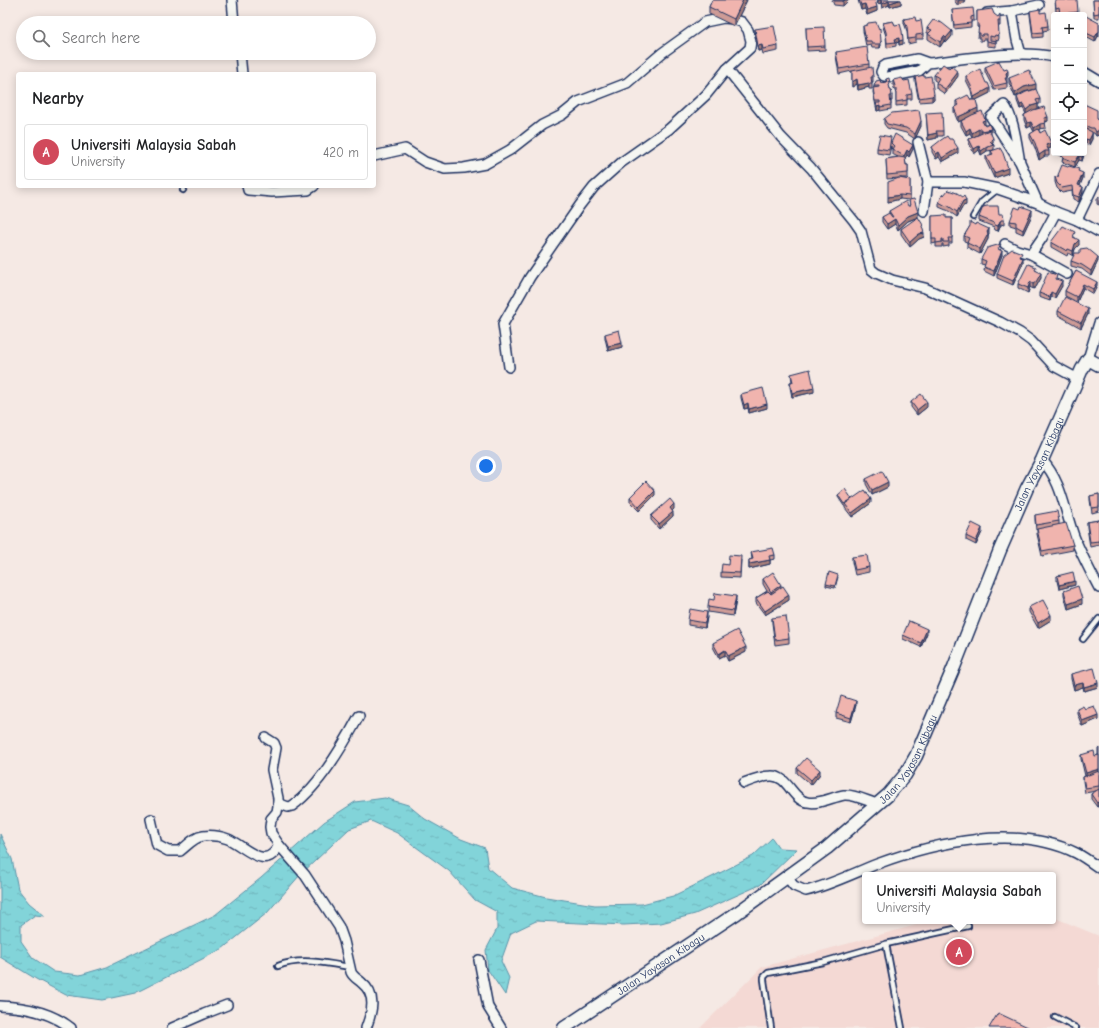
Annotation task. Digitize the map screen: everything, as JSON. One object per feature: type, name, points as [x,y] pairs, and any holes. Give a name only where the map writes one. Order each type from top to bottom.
[{"type":"street","points":[[232,0],[233,16]]},
{"type":"street","points":[[987,13],[1012,11],[1039,5]]},
{"type":"street","points":[[1012,11],[1021,54]]},
{"type":"street","points":[[376,156],[405,149],[425,162],[445,169],[464,168],[485,164],[510,150],[542,125],[562,115],[578,102],[627,83],[662,53],[705,22],[724,18],[733,19],[742,22],[748,30],[751,41],[750,48],[727,69],[706,96],[682,118],[622,162],[594,187],[580,205],[530,277],[503,324],[509,367]]},
{"type":"street","points":[[928,63],[1021,54],[1051,57]]},
{"type":"street","points":[[241,60],[242,72]]},
{"type":"street","points":[[727,69],[781,137],[810,168],[854,221],[861,231],[871,268],[876,273],[892,280],[925,288],[1000,322],[1031,341],[1054,366],[1078,379]]},
{"type":"street","points":[[1087,74],[1099,81]]},
{"type":"street","points":[[1020,162],[1015,132],[1008,111],[1004,105],[991,117],[1020,162],[1038,203]]},
{"type":"street","points":[[918,142],[928,182],[924,211]]},
{"type":"street","points":[[1077,220],[1099,174]]},
{"type":"street","points":[[928,182],[964,182],[985,185],[1038,203],[1077,220],[1099,232]]},
{"type":"street","points":[[248,188],[248,190],[272,192],[308,190],[311,188]]},
{"type":"street","points":[[1031,254],[1042,238],[1056,212]]},
{"type":"street","points":[[1005,244],[1017,250],[1031,254],[1067,274]]},
{"type":"street","points":[[1099,323],[1088,359],[1099,365]]},
{"type":"street","name":"Jalan Yayasan Kibagu","points":[[564,1028],[737,913],[786,876],[827,848],[888,795],[905,775],[916,756],[954,667],[1000,550],[1027,488],[1042,460],[1088,359]]},
{"type":"street","points":[[1042,460],[1056,480],[1074,535],[1099,588]]},
{"type":"street","points":[[278,803],[288,807],[292,806],[313,786],[348,736],[359,716]]},
{"type":"street","points":[[266,738],[274,743],[276,748],[272,770],[278,803],[277,812],[271,819],[271,832],[282,849],[305,875],[339,928],[344,941],[349,967],[353,976],[368,988],[370,992],[373,1008],[366,1028]]},
{"type":"street","points":[[744,782],[771,776],[782,780],[800,800],[806,802],[820,801],[844,795],[877,804]]},
{"type":"street","points":[[151,819],[157,845],[168,851],[180,851],[202,836],[218,836],[228,839],[254,856],[263,858],[270,857],[282,849]]},
{"type":"street","points":[[786,876],[794,886],[806,891],[879,864],[930,848],[964,841],[996,837],[1034,840],[1053,845],[1076,853],[1099,868]]},
{"type":"street","points":[[480,960],[488,1007],[501,1028]]},
{"type":"street","points":[[172,1028],[227,1005]]},
{"type":"street","points":[[0,1006],[46,1013],[62,1020],[72,1028]]},
{"type":"lane","points":[[973,217],[982,202],[998,189]]},
{"type":"lane","points":[[1083,639],[1099,619]]},
{"type":"lane","points":[[771,1028],[764,980],[768,973],[822,962],[886,944],[968,926]]},
{"type":"lane","points":[[886,944],[902,1028]]},
{"type":"lane","points":[[278,966],[293,963],[318,962],[349,967]]},
{"type":"lane","points":[[1055,1017],[1076,1028]]},
{"type":"shaded area","points":[[1056,918],[1099,936],[1099,1028],[700,1028],[762,967],[920,924],[1056,924]]},
{"type":"water","points":[[385,798],[408,805],[425,819],[461,839],[485,848],[488,868],[512,888],[546,897],[595,905],[642,904],[673,896],[753,856],[772,838],[779,848],[797,849],[760,885],[695,914],[661,923],[624,925],[536,921],[511,933],[501,961],[509,978],[505,995],[488,970],[486,950],[497,929],[497,912],[475,900],[449,871],[397,833],[371,821],[349,829],[300,875],[267,913],[222,949],[135,993],[102,1000],[66,995],[0,957],[0,834],[12,859],[18,889],[29,903],[45,916],[35,915],[21,925],[21,941],[33,958],[54,972],[80,975],[107,967],[215,915],[261,878],[324,822],[355,802]]},
{"type":"building","points":[[712,0],[743,0],[734,19],[709,7]]},
{"type":"building","points":[[859,0],[875,0],[877,7],[867,10],[865,4],[861,5]]},
{"type":"building","points":[[881,0],[899,0],[890,3],[889,1],[882,4]]},
{"type":"building","points":[[1055,0],[1077,0],[1078,12],[1060,12],[1059,7],[1056,8]]},
{"type":"building","points":[[1093,0],[1099,0],[1099,13],[1094,14]]},
{"type":"building","points":[[973,8],[974,16],[971,17],[971,23],[954,25],[952,10]]},
{"type":"building","points":[[992,9],[994,14],[998,17],[1000,14],[1000,21],[998,21],[999,34],[998,36],[995,35],[994,37],[990,36],[990,40],[996,41],[996,43],[987,41],[987,34],[980,36],[980,33],[978,33],[979,24],[977,22],[977,11]]},
{"type":"building","points":[[1040,9],[1040,13],[1046,12],[1048,26],[1042,27],[1043,32],[1033,33],[1030,11]]},
{"type":"building","points":[[915,17],[916,21],[921,20],[923,34],[916,35],[916,38],[908,39],[907,27],[904,19]]},
{"type":"building","points":[[1087,17],[1099,23],[1099,32],[1095,37],[1087,33]]},
{"type":"building","points":[[933,20],[942,23],[952,31],[946,38],[944,36],[940,42],[928,34],[932,30],[927,28]]},
{"type":"building","points":[[893,21],[895,25],[900,24],[903,40],[899,41],[899,38],[895,39],[896,42],[887,43],[883,23]]},
{"type":"building","points":[[876,22],[879,29],[880,28],[881,41],[880,44],[872,44],[871,41],[866,41],[863,26],[867,25],[868,23]]},
{"type":"building","points":[[774,26],[778,46],[763,49],[762,45],[758,46],[755,29]]},
{"type":"building","points":[[824,27],[825,46],[807,47],[806,28]]},
{"type":"building","points":[[867,47],[869,64],[839,69],[836,52]]},
{"type":"building","points":[[999,61],[1004,70],[1007,69],[1008,71],[1006,73],[1007,78],[1005,78],[1007,83],[994,86],[985,67]]},
{"type":"building","points":[[943,64],[949,68],[951,66],[958,72],[945,89],[936,83],[939,78],[934,75]]},
{"type":"building","points":[[872,67],[872,84],[869,83],[858,85],[857,79],[852,82],[852,71]]},
{"type":"building","points":[[980,69],[986,83],[988,83],[990,88],[974,97],[966,76]]},
{"type":"building","points":[[1029,70],[1036,84],[1024,87],[1015,93],[1009,78]]},
{"type":"building","points":[[924,75],[924,77],[931,76],[934,94],[932,96],[919,98],[915,77]]},
{"type":"building","points":[[889,78],[892,96],[890,96],[891,105],[880,107],[880,105],[877,106],[876,103],[880,103],[880,101],[875,101],[873,88],[879,87],[874,86],[876,81],[880,80],[881,83],[887,82],[886,79]]},
{"type":"building","points":[[902,78],[904,81],[909,80],[912,94],[907,95],[907,100],[896,102],[896,89],[893,80]]},
{"type":"building","points":[[1036,89],[1040,99],[1036,100],[1038,104],[1031,106],[1026,110],[1023,104],[1020,105],[1017,97]]},
{"type":"building","points":[[968,95],[971,100],[976,100],[978,108],[958,117],[954,108],[959,105],[956,101]]},
{"type":"building","points":[[1087,105],[1097,110],[1097,119],[1099,120],[1099,130],[1096,132],[1094,128],[1087,126]]},
{"type":"building","points":[[1044,107],[1048,117],[1044,118],[1046,123],[1040,124],[1034,128],[1031,122],[1027,123],[1024,115],[1033,110]]},
{"type":"building","points":[[919,110],[921,121],[915,134],[906,128],[887,124],[884,119],[892,113]]},
{"type":"building","points":[[982,111],[985,120],[982,121],[985,126],[989,124],[991,129],[981,131],[981,129],[979,129],[972,133],[970,128],[966,131],[961,121]]},
{"type":"building","points":[[942,112],[943,131],[936,131],[937,133],[928,135],[926,113]]},
{"type":"building","points":[[1038,129],[1040,133],[1045,130],[1051,143],[1046,145],[1049,151],[1045,151],[1039,155],[1030,134]]},
{"type":"building","points":[[989,130],[993,138],[990,141],[994,145],[981,151],[979,146],[974,149],[969,139]]},
{"type":"building","points":[[1087,130],[1092,132],[1089,140],[1087,139]]},
{"type":"building","points":[[895,134],[913,145],[909,152],[907,150],[904,156],[892,149],[894,146],[891,143]]},
{"type":"building","points":[[880,135],[891,137],[889,150],[877,148]]},
{"type":"building","points":[[947,136],[949,139],[952,139],[958,148],[942,158],[939,152],[936,154],[932,147]]},
{"type":"building","points":[[1000,148],[1008,168],[994,173],[986,156],[993,154],[991,151]]},
{"type":"building","points":[[1062,156],[1079,156],[1075,162]]},
{"type":"building","points":[[899,157],[905,158],[906,165],[908,165],[908,173],[887,175],[886,159]]},
{"type":"building","points":[[1062,165],[1079,169],[1078,171],[1083,173],[1078,185],[1083,187],[1079,197],[1073,195],[1072,186],[1062,188],[1057,183],[1055,177],[1059,176],[1058,175]]},
{"type":"building","points":[[899,178],[910,180],[910,196],[900,195],[888,197],[888,182]]},
{"type":"building","points":[[948,190],[963,197],[964,196],[966,200],[963,201],[957,212],[947,205],[946,206],[939,202],[943,194],[944,195]]},
{"type":"building","points":[[914,199],[918,212],[908,216],[898,225],[895,219],[887,224],[882,217],[889,213],[893,217],[889,211],[906,201],[908,206],[910,206],[909,200]]},
{"type":"building","points":[[998,206],[999,214],[1003,214],[1004,220],[1000,221],[998,226],[979,217],[983,207]]},
{"type":"building","points":[[1021,206],[1032,210],[1023,230],[1016,226],[1016,222],[1010,221],[1015,207],[1020,209]]},
{"type":"building","points":[[946,215],[946,218],[952,218],[952,238],[948,238],[949,242],[943,242],[942,239],[942,242],[936,243],[936,239],[932,239],[932,216]]},
{"type":"building","points":[[918,217],[923,225],[924,233],[919,234],[910,242],[901,229]]},
{"type":"building","points":[[970,222],[989,229],[980,249],[967,243],[969,238],[964,236],[970,226]]},
{"type":"building","points":[[1063,226],[1075,232],[1073,237],[1079,240],[1075,244],[1073,251],[1068,249],[1067,251],[1051,242]]},
{"type":"building","points":[[1001,244],[998,249],[1002,251],[994,271],[984,267],[986,261],[981,259],[987,248]]},
{"type":"building","points":[[1087,248],[1098,257],[1091,271],[1082,265],[1071,261],[1075,253],[1080,253],[1080,249]]},
{"type":"building","points":[[1012,249],[1022,253],[1020,257],[1023,258],[1013,281],[997,274],[1004,255]]},
{"type":"building","points":[[1028,264],[1036,267],[1035,270],[1041,273],[1036,282],[1033,284],[1030,282],[1028,288],[1018,284]]},
{"type":"building","points":[[1076,271],[1097,282],[1093,289],[1083,284],[1077,297],[1065,291]]},
{"type":"building","points":[[1048,272],[1057,275],[1056,279],[1062,281],[1055,294],[1051,292],[1050,297],[1039,293]]},
{"type":"building","points":[[1065,297],[1088,309],[1081,323],[1058,311]]},
{"type":"building","points":[[619,330],[622,343],[608,346],[605,334]]},
{"type":"building","points":[[810,369],[814,388],[792,393],[790,382],[793,382],[791,374]]},
{"type":"building","points":[[763,388],[767,404],[749,409],[748,403],[744,405],[741,394]]},
{"type":"building","points":[[921,394],[927,402],[917,410],[911,402]]},
{"type":"building","points":[[882,471],[888,482],[872,490],[866,479]]},
{"type":"building","points":[[646,481],[655,491],[639,507],[630,497]]},
{"type":"building","points":[[845,489],[852,499],[844,504],[838,495]]},
{"type":"building","points":[[865,490],[871,499],[852,513],[845,504]]},
{"type":"building","points":[[1099,494],[1099,507],[1092,508],[1090,496]]},
{"type":"building","points":[[670,499],[674,504],[670,508],[673,512],[659,524],[651,516]]},
{"type":"building","points":[[1057,511],[1059,521],[1036,525],[1035,515]]},
{"type":"building","points":[[1099,520],[1099,541],[1090,542],[1087,522]]},
{"type":"building","points":[[972,523],[982,528],[976,541],[966,536]]},
{"type":"building","points":[[1066,523],[1073,545],[1042,551],[1037,529]]},
{"type":"building","points":[[773,548],[775,555],[769,556],[770,560],[749,564],[749,560],[753,559],[751,552]]},
{"type":"building","points":[[729,555],[741,556],[740,573],[721,572],[722,564],[728,565]]},
{"type":"building","points":[[867,555],[869,567],[855,570],[852,557]]},
{"type":"building","points":[[773,572],[781,585],[771,592],[763,579]]},
{"type":"building","points":[[829,572],[838,575],[835,586],[826,584]]},
{"type":"building","points":[[1073,572],[1075,581],[1059,585],[1057,576]]},
{"type":"building","points":[[783,586],[789,595],[765,611],[756,598],[768,591],[771,594]]},
{"type":"building","points":[[1078,586],[1082,599],[1068,604],[1064,591]]},
{"type":"building","points":[[715,593],[736,596],[733,611],[708,607],[709,599],[714,600]]},
{"type":"building","points":[[1043,600],[1051,615],[1038,623],[1029,607]]},
{"type":"building","points":[[690,609],[707,612],[705,623],[688,620]]},
{"type":"building","points":[[786,616],[789,638],[775,640],[772,618]]},
{"type":"building","points":[[909,621],[927,629],[921,643],[903,635]]},
{"type":"building","points":[[737,630],[746,647],[728,656],[725,650],[719,654],[713,643]]},
{"type":"building","points":[[1094,668],[1098,683],[1084,687],[1083,683],[1074,685],[1071,674]]},
{"type":"building","points":[[841,696],[856,701],[851,718],[836,713]]},
{"type":"building","points":[[1083,706],[1085,709],[1094,706],[1098,715],[1082,721],[1077,709]]},
{"type":"building","points":[[1094,751],[1095,756],[1099,755],[1099,769],[1086,773],[1081,755]]},
{"type":"building","points":[[806,758],[820,770],[811,780],[797,768]]},
{"type":"building","points":[[1099,771],[1099,786],[1085,788],[1083,777]]},
{"type":"building","points":[[1099,789],[1099,801],[1097,803],[1091,794]]},
{"type":"building","points":[[998,1013],[1030,1028],[989,1028]]},
{"type":"place","name":"Universiti Malaysia Sabah","points":[[959,952]]}]
